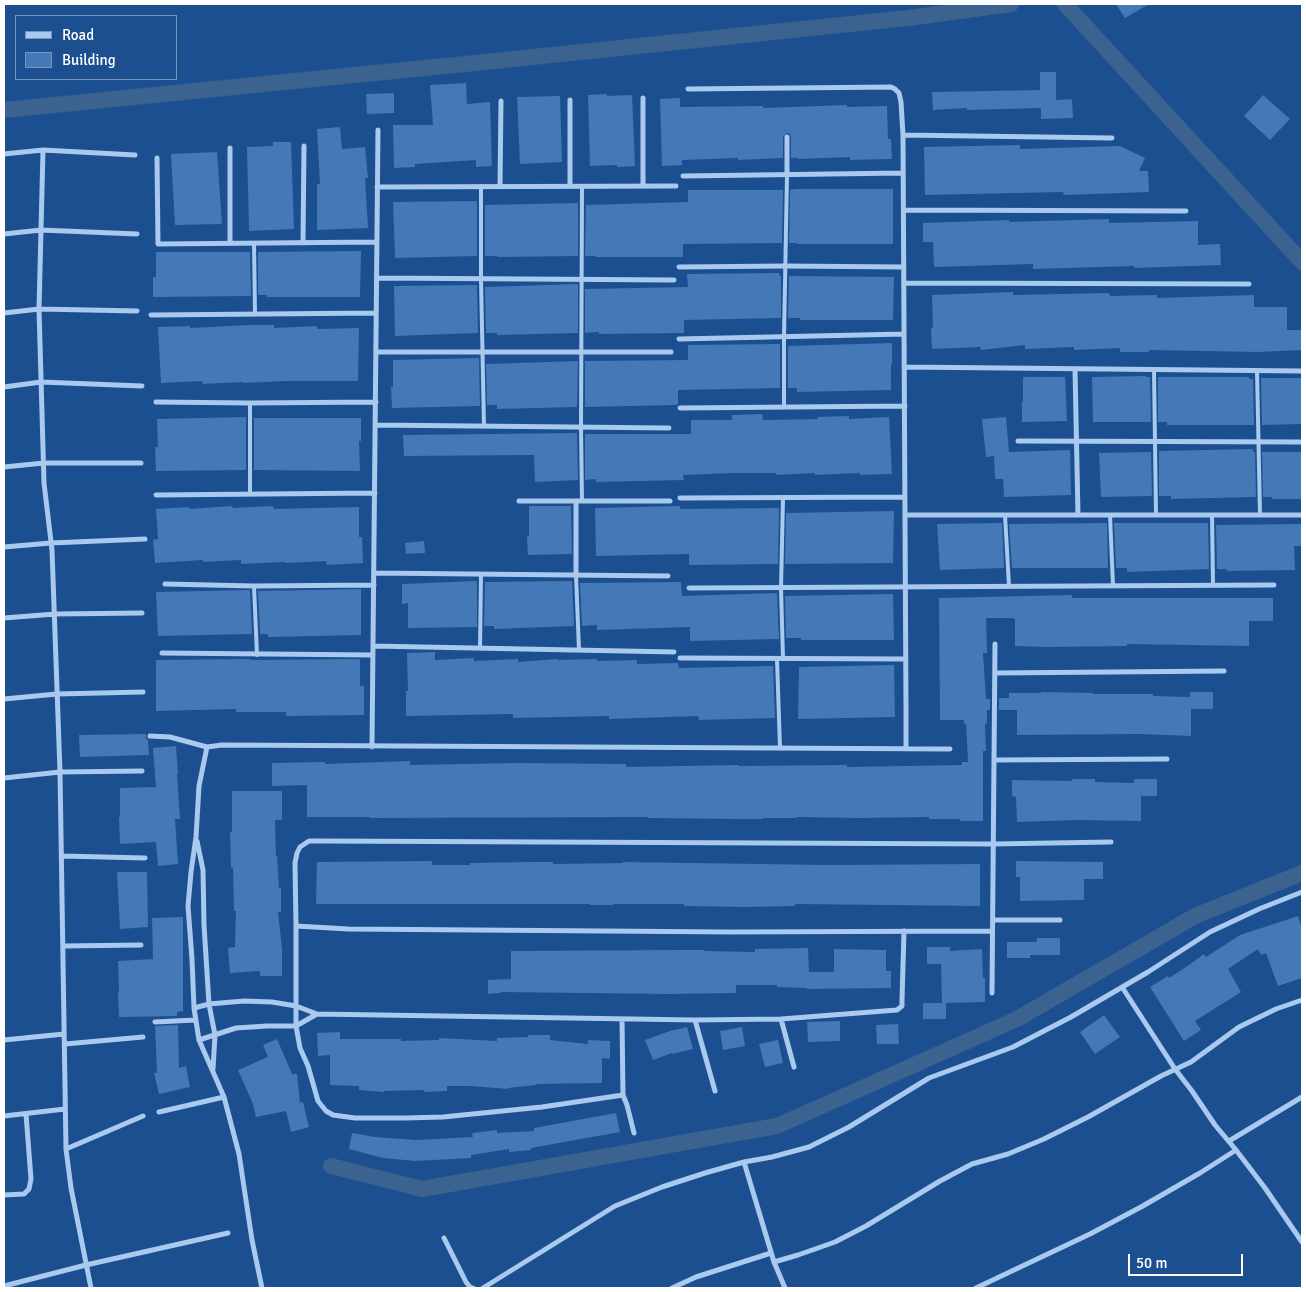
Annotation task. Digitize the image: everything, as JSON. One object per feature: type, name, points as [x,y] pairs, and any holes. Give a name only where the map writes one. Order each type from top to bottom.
[{"type":"street","points":[[688,89],[891,87],[899,93],[903,135],[904,210],[906,748]]},
{"type":"street","points":[[643,98],[643,186]]},
{"type":"street","points":[[570,100],[570,186]]},
{"type":"street","points":[[500,186],[501,101]]},
{"type":"street","points":[[372,747],[378,130]]},
{"type":"street","points":[[903,135],[1112,138]]},
{"type":"street","points":[[787,137],[788,175]]},
{"type":"street","points":[[304,146],[304,243]]},
{"type":"street","points":[[230,148],[230,243]]},
{"type":"street","points":[[43,150],[39,309],[44,463],[55,614],[62,856],[66,1149],[70,1188],[91,1288]]},
{"type":"street","points":[[4,154],[43,150],[135,154]]},
{"type":"street","points":[[157,158],[158,244],[377,242]]},
{"type":"street","points":[[683,176],[903,173]]},
{"type":"street","points":[[378,187],[676,186]]},
{"type":"street","points":[[904,210],[1186,211]]},
{"type":"street","points":[[4,234],[41,230],[137,234]]},
{"type":"street","points":[[679,268],[785,266],[904,267]]},
{"type":"street","points":[[376,278],[674,280]]},
{"type":"street","points":[[904,283],[1249,284]]},
{"type":"street","points":[[4,313],[39,309],[137,311]]},
{"type":"street","points":[[151,315],[376,313]]},
{"type":"street","points":[[679,339],[904,334]]},
{"type":"street","points":[[376,352],[671,352]]},
{"type":"street","points":[[904,367],[1302,371]]},
{"type":"street","points":[[1075,369],[1078,515]]},
{"type":"street","points":[[4,387],[41,382],[142,386]]},
{"type":"street","points":[[156,402],[376,402]]},
{"type":"street","points":[[680,408],[905,406]]},
{"type":"street","points":[[375,425],[669,428]]},
{"type":"street","points":[[1018,441],[1302,442]]},
{"type":"street","points":[[4,467],[44,463],[141,463]]},
{"type":"street","points":[[156,495],[375,493]]},
{"type":"street","points":[[680,498],[905,497]]},
{"type":"street","points":[[519,501],[670,501]]},
{"type":"street","points":[[576,575],[579,501]]},
{"type":"street","points":[[905,515],[1302,516]]},
{"type":"street","points":[[4,547],[144,539]]},
{"type":"street","points":[[374,574],[668,576]]},
{"type":"street","points":[[165,584],[254,586],[374,585]]},
{"type":"street","points":[[689,588],[1274,585]]},
{"type":"street","points":[[4,618],[55,614],[142,613]]},
{"type":"street","points":[[992,993],[994,644]]},
{"type":"street","points":[[373,646],[674,652]]},
{"type":"street","points":[[162,653],[373,655]]},
{"type":"street","points":[[680,658],[906,659]]},
{"type":"street","points":[[994,673],[1224,671]]},
{"type":"street","points":[[4,699],[57,694],[143,692]]},
{"type":"street","points":[[150,736],[170,737],[207,747],[222,745],[950,749]]},
{"type":"street","points":[[207,747],[199,786],[196,837],[188,906],[195,1020],[199,1040],[224,1097],[239,1154],[252,1240],[262,1288]]},
{"type":"street","points":[[994,760],[1166,759]]},
{"type":"street","points":[[4,778],[60,772],[142,771]]},
{"type":"street","points":[[196,837],[203,870],[209,1004],[215,1035],[213,1072]]},
{"type":"street","points":[[623,1095],[542,1107],[443,1117],[355,1118],[333,1115],[326,1111],[318,1101],[308,1066],[300,1048],[296,1026],[295,863],[300,846],[309,841],[993,844],[1111,842]]},
{"type":"street","points":[[62,856],[145,858]]},
{"type":"street","points":[[483,1288],[614,1206],[705,1173],[809,1147],[849,1127],[929,1078],[1013,1046],[1071,1017],[1210,932],[1259,909],[1302,892]]},
{"type":"street","points":[[992,920],[1060,920]]},
{"type":"street","points":[[296,926],[348,929],[720,932],[992,931]]},
{"type":"street","points":[[194,1008],[209,1004],[244,1001],[272,1002],[296,1006],[317,1014],[695,1020],[781,1018],[897,1010],[902,1006],[904,931]]},
{"type":"street","points":[[63,946],[141,945]]},
{"type":"street","points":[[1122,987],[1175,1069],[1215,1125],[1265,1188],[1302,1242]]},
{"type":"street","points":[[774,1262],[798,1256],[835,1242],[972,1164],[1008,1154],[1044,1139],[1161,1076],[1191,1062],[1239,1027],[1276,1009],[1302,1000]]},
{"type":"street","points":[[199,1040],[236,1028],[296,1026],[317,1014]]},
{"type":"street","points":[[781,1018],[794,1067]]},
{"type":"street","points":[[622,1019],[623,1095],[634,1133]]},
{"type":"street","points":[[155,1022],[195,1020]]},
{"type":"street","points":[[695,1020],[715,1091]]},
{"type":"street","points":[[4,1040],[64,1034]]},
{"type":"street","points":[[65,1044],[144,1037]]},
{"type":"street","points":[[159,1112],[224,1097]]},
{"type":"street","points":[[1229,1141],[1302,1097]]},
{"type":"street","points":[[4,1116],[65,1109]]},
{"type":"street","points":[[4,1195],[24,1194],[29,1189],[31,1179],[26,1114]]},
{"type":"street","points":[[66,1149],[143,1116]]},
{"type":"street","points":[[976,1288],[1090,1234],[1141,1207],[1236,1150]]},
{"type":"street","points":[[744,1162],[770,1253],[785,1288]]},
{"type":"street","points":[[4,1286],[86,1264],[228,1233]]},
{"type":"street","points":[[444,1238],[466,1282],[473,1288]]},
{"type":"street","points":[[672,1288],[696,1277],[770,1253]]},
{"type":"lane","points":[[784,407],[788,175]]},
{"type":"lane","points":[[481,186],[484,426]]},
{"type":"lane","points":[[579,501],[582,352],[582,186]]},
{"type":"lane","points":[[254,243],[255,314]]},
{"type":"lane","points":[[1154,370],[1156,515]]},
{"type":"lane","points":[[1257,370],[1260,515]]},
{"type":"lane","points":[[250,403],[250,494]]},
{"type":"lane","points":[[780,748],[783,498]]},
{"type":"lane","points":[[1005,515],[1009,586]]},
{"type":"lane","points":[[1110,515],[1113,586]]},
{"type":"lane","points":[[1212,515],[1213,585]]},
{"type":"lane","points":[[480,648],[481,574]]},
{"type":"lane","points":[[576,575],[579,650]]},
{"type":"lane","points":[[254,586],[257,655]]},
{"type":"building","points":[[1116,4],[1149,4],[1125,18]]},
{"type":"building","points":[[1040,72],[1056,72],[1056,100],[1072,99],[1073,118],[1041,119],[1041,108],[933,110],[932,92],[1040,90]]},
{"type":"building","points":[[466,83],[467,104],[490,102],[492,166],[476,167],[476,160],[415,164],[415,167],[394,168],[393,125],[433,125],[430,85]]},
{"type":"building","points":[[394,93],[394,113],[367,114],[366,94]]},
{"type":"building","points":[[607,94],[607,96],[632,95],[635,166],[590,166],[588,95]]},
{"type":"building","points":[[1263,95],[1290,119],[1270,140],[1244,116]]},
{"type":"building","points":[[560,96],[562,162],[520,164],[517,97]]},
{"type":"building","points":[[680,98],[680,107],[887,106],[888,139],[891,139],[892,159],[850,160],[850,157],[791,158],[791,137],[787,133],[783,137],[783,158],[682,160],[682,165],[662,166],[660,99]]},
{"type":"building","points":[[340,127],[342,149],[365,147],[368,178],[365,178],[368,228],[317,230],[317,184],[320,184],[317,129]]},
{"type":"building","points":[[273,142],[291,142],[294,229],[249,231],[247,147],[273,146]]},
{"type":"building","points":[[1020,145],[1020,149],[1120,146],[1145,158],[1139,171],[1148,171],[1149,192],[1064,195],[1063,192],[925,195],[924,147]]},
{"type":"building","points":[[217,152],[222,224],[175,225],[171,154]]},
{"type":"building","points":[[893,189],[893,244],[789,243],[790,190]]},
{"type":"building","points":[[688,190],[783,190],[782,243],[683,244],[683,257],[585,256],[586,205],[688,202]]},
{"type":"building","points":[[477,201],[477,256],[395,258],[393,202]]},
{"type":"building","points":[[578,203],[578,256],[485,256],[485,205]]},
{"type":"building","points":[[1109,219],[1109,223],[1198,221],[1198,245],[1220,244],[1221,265],[1033,269],[1033,264],[934,267],[933,242],[923,242],[923,223]]},
{"type":"building","points":[[361,251],[360,297],[267,297],[267,295],[258,295],[258,252]]},
{"type":"building","points":[[156,252],[250,252],[251,296],[153,297],[153,277],[156,277]]},
{"type":"building","points":[[779,273],[781,276],[781,318],[684,320],[684,333],[585,333],[585,289],[688,287],[687,274]]},
{"type":"building","points":[[789,276],[894,277],[893,320],[800,320],[800,318],[788,318]]},
{"type":"building","points":[[578,284],[578,333],[497,335],[497,333],[486,333],[485,287]]},
{"type":"building","points":[[477,285],[478,333],[395,336],[394,286]]},
{"type":"building","points":[[1013,292],[1013,295],[1109,293],[1110,296],[1157,295],[1157,298],[1254,295],[1254,307],[1287,307],[1287,330],[1302,330],[1302,350],[1258,352],[1149,350],[1149,352],[1120,352],[1120,348],[1074,350],[1074,347],[1025,349],[1025,345],[981,350],[980,347],[932,349],[932,295]]},
{"type":"building","points":[[274,325],[274,328],[317,326],[317,329],[359,328],[358,381],[203,384],[202,381],[161,383],[158,327],[190,326],[190,328]]},
{"type":"building","points":[[892,343],[891,390],[797,392],[797,388],[788,388],[788,346]]},
{"type":"building","points":[[780,344],[780,388],[678,390],[677,405],[585,407],[585,361],[688,360],[688,345]]},
{"type":"building","points":[[479,358],[480,406],[392,408],[393,360]]},
{"type":"building","points":[[578,361],[577,407],[497,409],[497,405],[487,405],[486,364]]},
{"type":"building","points":[[1023,377],[1065,377],[1067,421],[1022,422]]},
{"type":"building","points":[[1092,377],[1150,377],[1151,422],[1093,422]]},
{"type":"building","points":[[1158,377],[1249,377],[1249,379],[1253,379],[1254,425],[1167,425],[1167,422],[1158,422]]},
{"type":"building","points":[[1261,378],[1302,378],[1302,424],[1262,425]]},
{"type":"building","points":[[762,414],[763,420],[818,419],[818,417],[849,416],[849,419],[889,417],[892,474],[815,475],[815,473],[776,475],[776,473],[735,473],[683,475],[684,480],[596,482],[596,479],[585,480],[585,434],[691,434],[691,420],[732,420],[732,415]]},
{"type":"building","points":[[246,417],[246,470],[156,471],[155,447],[158,447],[157,419]]},
{"type":"building","points":[[1006,417],[1009,452],[1070,450],[1071,495],[1004,497],[1003,479],[995,479],[994,456],[986,457],[982,419]]},
{"type":"building","points":[[254,418],[361,418],[361,441],[359,441],[360,471],[254,470]]},
{"type":"building","points":[[577,433],[578,480],[535,482],[534,455],[404,456],[403,435]]},
{"type":"building","points":[[1253,449],[1253,452],[1255,452],[1256,497],[1171,499],[1171,496],[1159,496],[1159,451]]},
{"type":"building","points":[[1151,452],[1152,496],[1101,497],[1099,453]]},
{"type":"building","points":[[1262,452],[1302,452],[1302,499],[1272,499],[1272,497],[1263,497]]},
{"type":"building","points":[[232,506],[233,508],[273,506],[274,509],[359,507],[359,537],[362,537],[363,563],[327,565],[326,561],[241,564],[241,560],[203,562],[203,560],[155,563],[153,540],[158,539],[156,509]]},
{"type":"building","points":[[529,506],[571,506],[572,554],[528,555]]},
{"type":"building","points":[[680,506],[680,509],[779,508],[778,564],[689,565],[689,554],[596,556],[595,508]]},
{"type":"building","points":[[894,511],[893,563],[785,564],[786,513]]},
{"type":"building","points":[[1002,523],[1004,568],[940,570],[937,524]]},
{"type":"building","points":[[1107,523],[1108,568],[1012,568],[1009,524]]},
{"type":"building","points":[[1114,523],[1208,523],[1209,569],[1127,572],[1127,568],[1116,568]]},
{"type":"building","points":[[1302,524],[1302,546],[1294,546],[1295,570],[1227,571],[1227,569],[1217,569],[1216,525]]},
{"type":"building","points":[[424,541],[425,553],[406,554],[405,543]]},
{"type":"building","points":[[476,581],[477,627],[408,628],[408,603],[402,604],[402,584]]},
{"type":"building","points":[[572,581],[574,626],[494,629],[494,626],[484,626],[485,582]]},
{"type":"building","points":[[681,582],[682,596],[777,593],[779,639],[690,641],[690,627],[597,630],[597,625],[582,626],[580,583]]},
{"type":"building","points":[[361,589],[361,635],[268,637],[268,634],[260,634],[258,591]]},
{"type":"building","points":[[250,590],[252,634],[158,636],[156,592]]},
{"type":"building","points":[[893,594],[894,640],[801,640],[801,638],[786,638],[785,596]]},
{"type":"building","points":[[1072,595],[1072,598],[1273,598],[1273,621],[1249,621],[1249,646],[1127,644],[1127,646],[1046,647],[1015,646],[1015,619],[986,618],[987,653],[983,653],[986,699],[990,699],[990,710],[987,710],[987,723],[985,724],[986,751],[983,751],[983,821],[929,819],[929,817],[735,819],[648,817],[307,817],[307,785],[272,786],[272,763],[325,762],[325,764],[410,761],[410,765],[626,764],[626,767],[962,765],[962,762],[968,762],[966,724],[964,724],[964,720],[940,720],[939,598]]},
{"type":"building","points":[[435,652],[435,660],[474,658],[474,661],[518,659],[518,662],[557,659],[597,659],[597,661],[637,660],[637,664],[678,663],[679,668],[773,666],[775,718],[699,720],[698,716],[609,719],[609,716],[513,718],[513,714],[406,716],[406,691],[408,691],[407,653]]},
{"type":"building","points":[[360,659],[360,686],[364,686],[364,715],[286,716],[286,712],[236,712],[236,709],[156,711],[156,660]]},
{"type":"building","points":[[894,665],[895,717],[798,719],[799,667]]},
{"type":"building","points":[[1190,692],[1213,692],[1213,709],[1191,709],[1191,736],[1140,734],[1017,735],[1017,710],[999,710],[999,698],[1009,698],[1009,693],[1153,694],[1153,696],[1190,697]]},
{"type":"building","points":[[146,734],[149,755],[80,757],[79,735]]},
{"type":"building","points":[[176,746],[180,819],[175,819],[178,864],[158,866],[156,842],[120,844],[120,788],[156,787],[153,748]]},
{"type":"building","points":[[1072,779],[1095,779],[1095,782],[1134,783],[1134,779],[1157,779],[1157,796],[1141,796],[1141,821],[1076,820],[1017,822],[1016,797],[1012,796],[1012,780],[1072,781]]},
{"type":"building","points":[[232,791],[282,791],[282,820],[275,820],[276,856],[279,888],[281,888],[281,912],[278,912],[282,949],[282,976],[260,976],[260,971],[230,973],[228,948],[235,947],[236,911],[234,911],[233,868],[231,868]]},
{"type":"building","points":[[432,861],[432,865],[531,862],[553,862],[553,864],[623,862],[829,865],[980,864],[980,906],[795,904],[795,906],[745,907],[684,906],[684,904],[316,904],[317,862]]},
{"type":"building","points":[[1016,861],[1103,862],[1103,879],[1084,879],[1084,900],[1020,901],[1020,877],[1016,877]]},
{"type":"building","points":[[117,872],[147,872],[148,927],[120,929]]},
{"type":"building","points":[[1298,916],[1302,928],[1302,978],[1278,986],[1266,953],[1261,955],[1258,949],[1228,969],[1241,992],[1195,1021],[1201,1030],[1184,1041],[1150,987],[1168,976],[1169,978],[1204,954],[1206,957],[1240,935]]},
{"type":"building","points":[[183,917],[183,1011],[177,1012],[177,1016],[119,1017],[118,961],[153,959],[152,918]]},
{"type":"building","points":[[1037,938],[1060,938],[1060,955],[1030,955],[1030,958],[1007,958],[1007,942],[1037,942]]},
{"type":"building","points":[[927,947],[950,947],[950,951],[982,949],[985,1002],[946,1003],[946,1019],[923,1019],[923,1003],[942,1003],[941,964],[927,964]]},
{"type":"building","points":[[808,948],[809,972],[834,972],[834,949],[886,950],[886,971],[891,971],[891,988],[807,989],[777,987],[777,985],[736,985],[736,993],[501,992],[488,994],[488,980],[511,979],[511,951],[704,950],[755,952],[755,949]]},
{"type":"building","points":[[1104,1015],[1120,1037],[1095,1054],[1080,1032]]},
{"type":"building","points":[[840,1021],[840,1041],[808,1042],[807,1022]]},
{"type":"building","points":[[898,1024],[899,1044],[877,1044],[876,1025]]},
{"type":"building","points":[[178,1025],[179,1068],[186,1066],[190,1087],[159,1094],[154,1073],[157,1073],[155,1026]]},
{"type":"building","points":[[687,1027],[693,1049],[672,1053],[653,1060],[645,1040]]},
{"type":"building","points":[[742,1027],[745,1046],[723,1050],[720,1031]]},
{"type":"building","points":[[340,1032],[340,1039],[401,1039],[401,1041],[439,1040],[439,1038],[497,1041],[497,1038],[550,1035],[550,1040],[588,1044],[588,1040],[610,1041],[610,1059],[602,1058],[602,1083],[536,1084],[508,1089],[447,1086],[447,1091],[424,1092],[424,1090],[384,1092],[359,1090],[359,1086],[330,1085],[330,1055],[318,1056],[317,1033]]},
{"type":"building","points":[[277,1039],[292,1074],[297,1074],[300,1103],[303,1102],[309,1127],[291,1132],[286,1111],[256,1117],[253,1104],[238,1070],[268,1057],[263,1045]]},
{"type":"building","points":[[778,1040],[783,1063],[765,1067],[759,1044]]},
{"type":"building","points":[[616,1113],[620,1132],[531,1148],[531,1150],[509,1152],[509,1149],[471,1155],[471,1158],[415,1161],[383,1158],[349,1149],[352,1133],[416,1140],[473,1137],[472,1133],[497,1130],[497,1133],[534,1131],[534,1128]]},
{"type":"waterway","points":[[4,110],[908,18],[1011,4]]},
{"type":"waterway","points":[[1065,4],[1302,262]]},
{"type":"waterway","points":[[331,1166],[422,1189],[777,1126],[1017,1019],[1195,916],[1302,873]]}]
